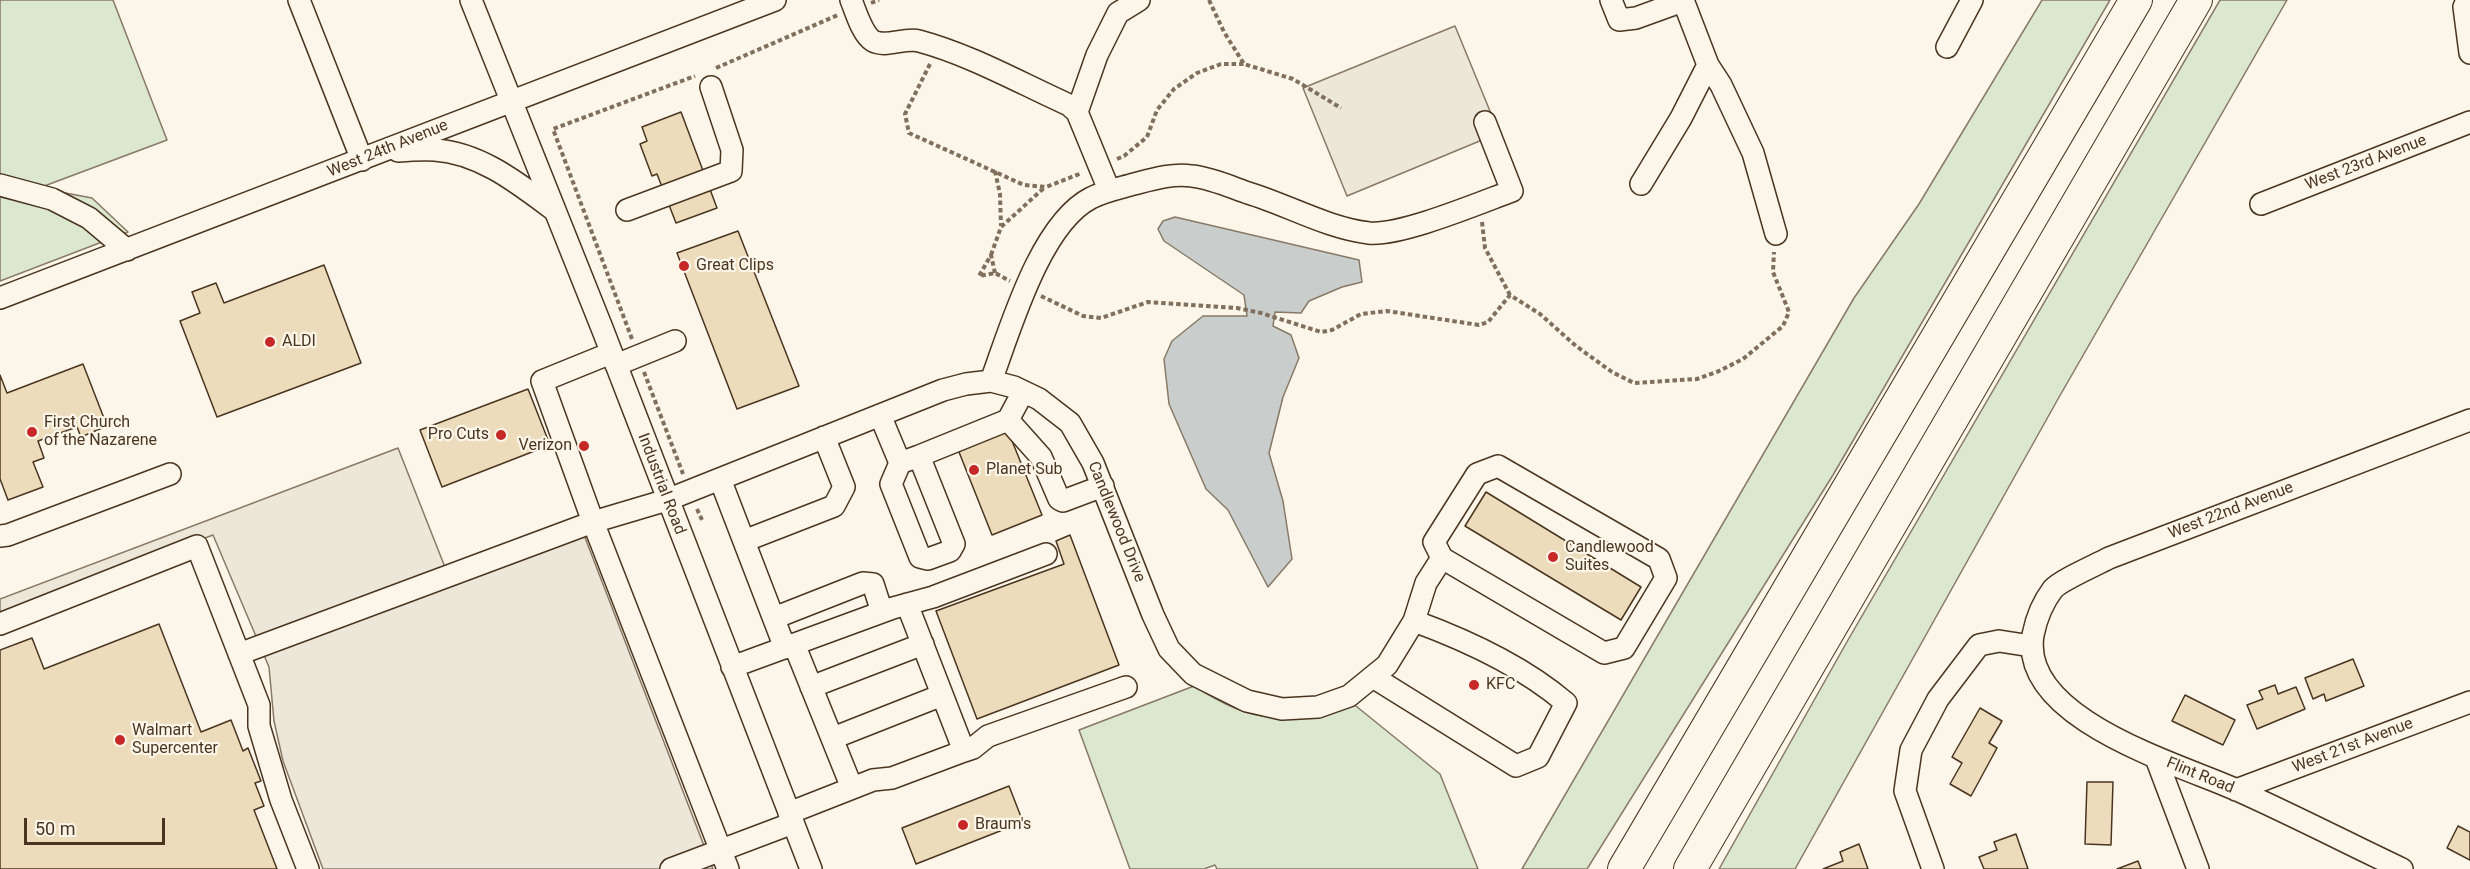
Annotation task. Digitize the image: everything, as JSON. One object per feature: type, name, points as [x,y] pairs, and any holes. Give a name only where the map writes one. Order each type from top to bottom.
[{"type":"highway","points":[[1624,869],[2136,0]]},
{"type":"highway","points":[[1690,869],[2196,0]]},
{"type":"highway","points":[[1601,869],[1657,782],[1708,723]]},
{"type":"street","points":[[299,0],[362,160]]},
{"type":"street","name":"Industrial Road","points":[[471,0],[614,359],[811,869]]},
{"type":"street","name":"West 24th Avenue","points":[[0,298],[775,0]]},
{"type":"street","points":[[851,0],[863,27],[873,40],[884,43],[909,39],[938,46],[1069,105],[1077,112],[1109,190]]},
{"type":"street","points":[[1077,112],[1097,55],[1118,13],[1139,0]]},
{"type":"street","points":[[1611,0],[1619,20],[1636,18],[1683,1],[1708,65],[1721,85],[1753,153],[1776,234]]},
{"type":"street","points":[[1947,47],[1972,0]]},
{"type":"street","points":[[2467,0],[2464,7],[2470,53]]},
{"type":"street","points":[[1641,184],[1681,117],[1708,65]]},
{"type":"street","points":[[627,210],[731,171],[732,150],[711,87]]},
{"type":"street","points":[[991,381],[1025,288],[1046,245],[1064,221],[1089,198],[1109,190],[1163,177],[1192,176],[1252,194],[1312,217],[1369,233],[1393,231],[1512,192],[1485,122]]},
{"type":"street","name":"West 23rd Avenue","points":[[2261,204],[2470,122]]},
{"type":"street","points":[[385,151],[437,150],[476,160],[509,177],[554,210]]},
{"type":"street","points":[[0,185],[52,199],[89,218],[127,250]]},
{"type":"street","points":[[675,341],[543,381],[593,522],[724,859]]},
{"type":"street","name":"Candlewood Drive","points":[[239,654],[593,522],[667,500],[943,390],[991,381],[1039,399],[1070,423],[1093,463],[1153,615],[1169,649],[1193,674],[1247,701],[1282,709],[1318,707],[1349,696],[1387,665],[1414,621],[1426,583],[1442,558]]},
{"type":"street","points":[[880,415],[909,459],[1008,420],[1023,392]]},
{"type":"street","points":[[1008,420],[1041,456],[1059,499],[1063,501],[1103,486]]},
{"type":"street","name":"West 22nd Avenue","points":[[2031,646],[2036,621],[2054,588],[2109,558],[2470,420]]},
{"type":"street","points":[[744,541],[834,506],[844,487],[824,437]]},
{"type":"street","points":[[1498,466],[1659,559],[1666,578],[1624,648],[1604,653],[1442,558],[1434,542],[1477,474],[1498,466]]},
{"type":"street","points":[[0,536],[8,535],[170,474]]},
{"type":"street","points":[[720,478],[774,618],[812,687],[852,788]]},
{"type":"street","points":[[0,624],[197,546],[259,705],[259,726],[281,800],[308,869]]},
{"type":"street","points":[[732,668],[882,612],[933,597],[1046,554]]},
{"type":"street","points":[[774,618],[863,583],[873,584],[882,612]]},
{"type":"street","points":[[908,604],[964,751]]},
{"type":"street","points":[[1373,677],[1516,766],[1538,757],[1566,703],[1542,683],[1448,633],[1414,621]]},
{"type":"street","points":[[1933,869],[1905,790],[1911,750],[1938,699],[1979,645],[1999,641],[2031,646]]},
{"type":"street","points":[[812,687],[923,644]]},
{"type":"street","name":"Flint Road","points":[[2031,646],[2038,670],[2059,701],[2081,719],[2156,759],[2236,790],[2402,869]]},
{"type":"street","points":[[671,869],[724,859],[791,818],[852,788],[873,780],[892,778],[973,748],[988,736],[1126,687]]},
{"type":"street","points":[[833,738],[942,695]]},
{"type":"street","name":"West 21st Avenue","points":[[2236,790],[2470,702]]},
{"type":"street","points":[[2156,759],[2198,869]]},
{"type":"path","points":[[1209,0],[1224,33],[1244,64]]},
{"type":"path","points":[[938,46],[905,114],[909,133],[1024,184],[1046,187]]},
{"type":"path","points":[[1001,227],[1046,187],[1124,156],[1147,137],[1157,110],[1174,89],[1197,73],[1221,64],[1244,64],[1293,80],[1341,108]]},
{"type":"path","points":[[995,171],[1000,194],[1001,227],[991,255],[979,276],[995,273],[1083,316],[1101,318],[1148,302],[1237,308],[1321,332],[1332,330],[1361,314],[1387,311],[1479,325],[1488,322],[1510,295]]},
{"type":"path","points":[[1483,202],[1485,248],[1510,295],[1540,314],[1576,346],[1612,372],[1634,383],[1697,380],[1743,359],[1783,326],[1789,312],[1773,272],[1776,234]]},
{"type":"path","points":[[991,255],[995,273]]},
{"type":"green space","points":[[0,0],[113,0],[167,140],[39,188],[92,198],[128,232],[0,281]]},
{"type":"green space","points":[[2042,0],[2110,0],[1833,475],[1587,869],[1522,869],[1854,298],[1919,204]]},
{"type":"green space","points":[[2220,0],[2287,0],[2058,399],[1795,869],[1719,869],[1848,640]]},
{"type":"green space","points":[[1194,686],[1236,708],[1270,717],[1306,714],[1351,702],[1440,774],[1478,869],[1217,869],[1215,865],[1204,869],[1130,869],[1079,730]]},
{"type":"shaded area","points":[[1455,26],[1499,133],[1347,196],[1303,88]]},
{"type":"shaded area","points":[[1175,217],[1359,260],[1362,282],[1342,287],[1309,301],[1301,313],[1275,312],[1273,326],[1291,335],[1299,358],[1283,397],[1269,453],[1283,501],[1292,559],[1268,587],[1228,510],[1206,489],[1169,404],[1164,359],[1172,341],[1203,316],[1247,316],[1244,295],[1164,241],[1158,229],[1163,221]]},
{"type":"shaded area","points":[[398,448],[452,585],[584,535],[713,869],[323,869],[283,761],[274,721],[269,667],[213,535],[0,616],[0,599]]},
{"type":"building","points":[[681,112],[717,208],[676,223],[657,174],[652,176],[640,144],[647,141],[642,127]]},
{"type":"building","points":[[738,231],[799,386],[737,409],[677,253]]},
{"type":"building","name":"ALDI","points":[[324,265],[361,363],[217,417],[180,321],[200,313],[192,292],[216,283],[224,303]]},
{"type":"building","name":"First Church of the Nazarene","points":[[83,364],[107,426],[81,437],[77,427],[38,441],[44,458],[33,462],[43,487],[8,500],[0,479],[0,375],[7,393]]},
{"type":"building","points":[[528,389],[550,445],[442,487],[420,430]]},
{"type":"building","points":[[1006,426],[1042,515],[992,535],[957,447]]},
{"type":"building","name":"Candlewood Suites","points":[[1486,492],[1641,587],[1621,620],[1465,526]]},
{"type":"building","points":[[1070,535],[1119,665],[977,719],[936,611],[1064,564],[1056,541]]},
{"type":"building","name":"Walmart Supercenter","points":[[159,624],[201,732],[231,720],[243,751],[248,748],[261,781],[255,783],[264,806],[254,810],[277,869],[0,869],[0,650],[32,638],[44,669]]},
{"type":"building","points":[[2353,659],[2364,686],[2326,701],[2324,694],[2313,699],[2305,678]]},
{"type":"building","points":[[2275,685],[2278,694],[2296,687],[2305,709],[2257,729],[2247,705],[2263,699],[2259,691]]},
{"type":"building","points":[[2185,695],[2235,720],[2223,745],[2172,721]]},
{"type":"building","points":[[1980,708],[2002,721],[1989,743],[1997,748],[1971,796],[1950,784],[1962,763],[1952,757]]},
{"type":"building","points":[[2087,782],[2113,782],[2111,845],[2085,844]]},
{"type":"building","name":"Braum's","points":[[1009,786],[1023,822],[916,864],[902,828]]},
{"type":"building","points":[[2458,826],[2470,832],[2470,860],[2447,848]]},
{"type":"building","points":[[2016,834],[2028,869],[1984,869],[1979,857],[1997,850],[1994,842]]},
{"type":"building","points":[[1859,844],[1868,869],[1823,869],[1843,861],[1840,852]]},
{"type":"building","points":[[2138,861],[2141,869],[2117,869]]},
{"type":"place","name":"Great Clips","points":[[684,266]]},
{"type":"place","name":"ALDI","points":[[270,342]]},
{"type":"place","name":"First Church of the Nazarene","points":[[32,432]]},
{"type":"place","name":"Pro Cuts","points":[[501,435]]},
{"type":"place","name":"Verizon","points":[[584,446]]},
{"type":"place","name":"Planet Sub","points":[[974,470]]},
{"type":"place","name":"Candlewood Suites","points":[[1553,557]]},
{"type":"place","name":"KFC","points":[[1474,685]]},
{"type":"place","name":"Walmart Supercenter","points":[[120,740]]},
{"type":"place","name":"Braum's","points":[[963,825]]}]
